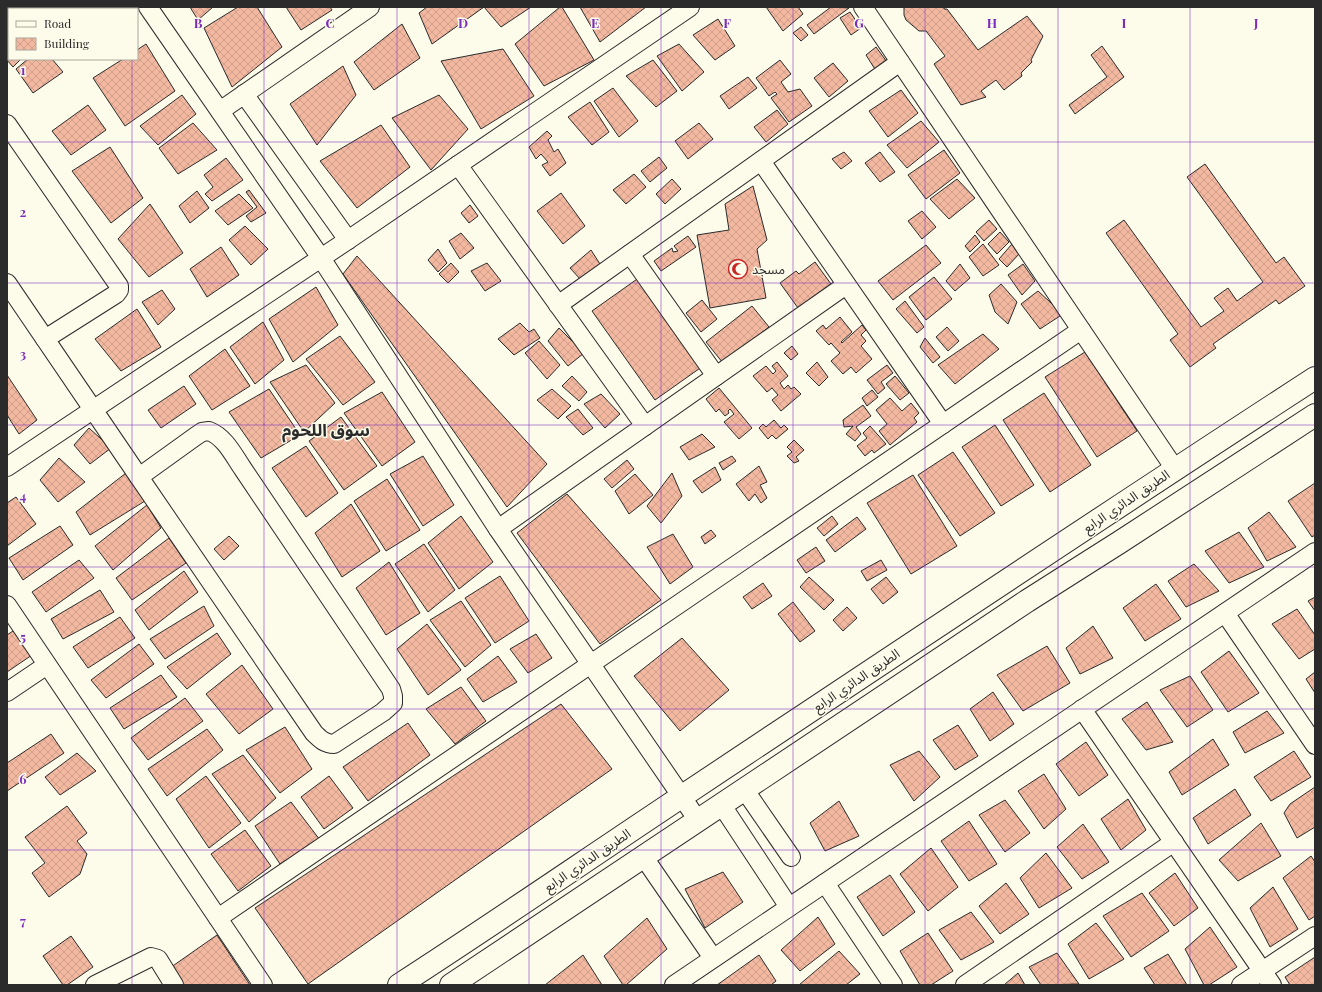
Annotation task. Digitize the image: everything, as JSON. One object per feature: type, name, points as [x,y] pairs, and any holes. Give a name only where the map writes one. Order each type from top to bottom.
[{"type":"main road","name":"الطريق الدائري الرابع","points":[[399,985],[477,935],[682,796],[1175,469],[1315,378]]},
{"type":"main road","points":[[451,985],[1027,600],[1120,542],[1315,415]]},
{"type":"street","points":[[148,7],[321,258],[498,529],[698,820]]},
{"type":"street","points":[[7,467],[348,240],[690,7]]},
{"type":"street","points":[[862,7],[1175,469]]},
{"type":"street","points":[[220,111],[360,10]]},
{"type":"street","points":[[558,305],[900,62]]},
{"type":"street","points":[[244,94],[348,240]]},
{"type":"street","points":[[7,124],[119,286],[119,290],[116,294],[45,339]]},
{"type":"street","points":[[761,161],[942,424]]},
{"type":"street","points":[[458,165],[645,426]]},
{"type":"street","points":[[630,254],[716,376]]},
{"type":"street","points":[[7,283],[93,410],[309,726],[319,738],[329,744],[334,744],[390,707],[393,703],[391,689],[226,444],[216,434],[209,431],[202,432],[139,477]]},
{"type":"street","points":[[498,529],[846,285]]},
{"type":"street","points":[[218,918],[1081,330]]},
{"type":"street","points":[[678,984],[713,958],[1315,552]]},
{"type":"street","points":[[7,606],[263,985]]},
{"type":"street","points":[[1225,613],[1315,745]]},
{"type":"street","points":[[7,692],[47,665]]},
{"type":"street","points":[[1082,710],[1268,978]]},
{"type":"street","points":[[744,789],[791,857]]},
{"type":"street","points":[[721,804],[789,907]]},
{"type":"street","points":[[965,985],[1174,842]]},
{"type":"street","points":[[643,856],[713,958]]},
{"type":"street","points":[[825,883],[893,985]]},
{"type":"street","points":[[1242,985],[1268,978],[1315,936]]},
{"type":"street","points":[[95,985],[151,957],[158,959],[174,985]]},
{"type":"building","points":[[7,7],[8,8],[7,24]]},
{"type":"building","points":[[122,7],[123,8],[100,8]]},
{"type":"building","points":[[190,7],[213,7],[198,20]]},
{"type":"building","points":[[238,7],[257,7],[282,47],[232,87],[204,28]]},
{"type":"building","points":[[286,7],[330,7],[332,10],[301,30]]},
{"type":"building","points":[[427,7],[484,7],[432,44],[419,13]]},
{"type":"building","points":[[484,7],[531,7],[501,27]]},
{"type":"building","points":[[560,7],[562,7],[594,60],[544,86],[515,44]]},
{"type":"building","points":[[580,7],[646,7],[600,42]]},
{"type":"building","points":[[766,7],[798,7],[803,14],[783,31]]},
{"type":"building","points":[[831,7],[849,8],[814,34],[807,25]]},
{"type":"building","points":[[904,7],[944,7],[944,9],[947,9],[978,50],[1027,16],[1043,36],[1031,60],[1032,62],[1021,73],[1022,76],[1004,90],[996,80],[981,91],[986,97],[961,105],[934,64],[945,56],[926,31],[919,31],[906,20],[904,15]]},
{"type":"building","points":[[850,12],[861,28],[851,35],[840,18]]},
{"type":"building","points":[[718,19],[735,46],[715,60],[693,35]]},
{"type":"building","points":[[402,24],[420,58],[374,90],[354,62]]},
{"type":"building","points":[[801,27],[808,35],[801,41],[793,33]]},
{"type":"building","points":[[8,33],[8,60],[20,60],[13,67],[7,60]]},
{"type":"building","points":[[146,44],[175,91],[125,126],[93,78],[121,60],[138,60],[138,49]]},
{"type":"building","points":[[679,44],[704,72],[682,91],[657,56]]},
{"type":"building","points":[[1102,46],[1124,77],[1075,114],[1069,105],[1107,77],[1091,55]]},
{"type":"building","points":[[876,47],[890,66],[878,74],[866,55]]},
{"type":"building","points":[[503,49],[534,96],[481,129],[441,61]]},
{"type":"building","points":[[27,60],[53,60],[63,72],[33,93],[16,69]]},
{"type":"building","points":[[653,60],[677,91],[656,107],[626,76]]},
{"type":"building","points":[[780,60],[791,74],[781,82],[788,92],[800,89],[812,106],[789,122],[771,98],[777,94],[775,92],[769,96],[756,78]]},
{"type":"building","points":[[833,63],[848,81],[829,97],[814,78]]},
{"type":"building","points":[[343,66],[356,95],[317,145],[290,104]]},
{"type":"building","points":[[748,77],[757,88],[729,109],[720,96]]},
{"type":"building","points":[[613,88],[638,121],[619,137],[594,101]]},
{"type":"building","points":[[901,90],[918,113],[888,137],[869,111]]},
{"type":"building","points":[[182,95],[196,114],[158,145],[140,126]]},
{"type":"building","points":[[439,95],[468,129],[431,170],[392,118]]},
{"type":"building","points":[[590,102],[609,132],[592,145],[568,117]]},
{"type":"building","points":[[88,105],[106,130],[71,155],[52,131]]},
{"type":"building","points":[[777,110],[788,124],[766,142],[754,127]]},
{"type":"building","points":[[921,121],[939,142],[907,168],[887,145]]},
{"type":"building","points":[[193,123],[217,150],[178,174],[159,148]]},
{"type":"building","points":[[699,123],[713,139],[688,159],[675,141]]},
{"type":"building","points":[[381,125],[410,167],[357,208],[320,161]]},
{"type":"building","points":[[547,131],[552,136],[548,140],[554,152],[558,149],[566,163],[550,176],[542,165],[548,162],[541,154],[536,159],[529,147]]},
{"type":"building","points":[[110,147],[143,198],[111,223],[72,171]]},
{"type":"building","points":[[944,150],[960,173],[926,199],[908,175]]},
{"type":"building","points":[[844,152],[852,161],[841,169],[832,159]]},
{"type":"building","points":[[880,152],[895,172],[880,182],[865,163]]},
{"type":"building","points":[[659,157],[667,168],[650,182],[641,171]]},
{"type":"building","points":[[226,158],[243,180],[212,201],[205,194],[213,187],[204,175]]},
{"type":"building","points":[[1205,164],[1276,263],[1284,257],[1305,286],[1279,304],[1276,300],[1213,344],[1216,348],[1190,367],[1170,340],[1178,334],[1106,233],[1124,220],[1201,327],[1224,311],[1214,298],[1228,288],[1237,301],[1263,282],[1187,177]]},
{"type":"building","points":[[634,174],[646,187],[626,204],[613,190]]},
{"type":"building","points":[[672,179],[681,189],[665,204],[656,194]]},
{"type":"building","points":[[957,179],[975,198],[949,219],[930,199]]},
{"type":"building","points":[[753,186],[767,240],[757,249],[766,298],[710,308],[697,235],[729,230],[725,204]]},
{"type":"building","points":[[249,190],[266,213],[251,222],[246,216],[257,207],[246,192]]},
{"type":"building","points":[[197,191],[209,208],[190,223],[179,206]]},
{"type":"building","points":[[561,193],[585,226],[563,244],[537,211]]},
{"type":"building","points":[[239,194],[253,208],[228,225],[215,211]]},
{"type":"building","points":[[150,204],[183,253],[149,277],[118,239]]},
{"type":"building","points":[[470,205],[478,216],[469,223],[461,213]]},
{"type":"building","points":[[922,211],[936,227],[922,239],[908,221]]},
{"type":"building","points":[[989,220],[997,229],[984,241],[976,232]]},
{"type":"building","points":[[245,226],[268,249],[251,265],[229,240]]},
{"type":"building","points":[[1000,232],[1009,242],[997,254],[988,244]]},
{"type":"building","points":[[461,233],[474,248],[460,259],[449,241]]},
{"type":"building","points":[[975,235],[980,242],[970,252],[965,246]]},
{"type":"building","points":[[688,236],[696,247],[661,271],[654,261],[672,248],[673,252],[678,251],[674,246]]},
{"type":"building","points":[[983,244],[999,265],[983,276],[969,257]]},
{"type":"building","points":[[1012,244],[1020,253],[1007,267],[999,259]]},
{"type":"building","points":[[926,245],[941,263],[893,300],[878,281]]},
{"type":"building","points":[[221,247],[239,275],[207,297],[190,269]]},
{"type":"building","points":[[438,249],[447,263],[438,272],[428,260]]},
{"type":"building","points":[[591,250],[600,264],[581,280],[570,268]]},
{"type":"building","points":[[357,256],[547,464],[507,507],[343,274]]},
{"type":"building","points":[[815,262],[831,284],[798,308],[780,283],[796,271],[799,274]]},
{"type":"building","points":[[451,263],[459,272],[448,283],[439,274]]},
{"type":"building","points":[[487,263],[501,281],[485,291],[471,271]]},
{"type":"building","points":[[960,264],[970,278],[955,291],[946,281]]},
{"type":"building","points":[[1023,264],[1035,281],[1022,295],[1008,275]]},
{"type":"building","points":[[640,277],[703,366],[655,400],[592,311]]},
{"type":"building","points":[[934,277],[952,299],[926,320],[909,297]]},
{"type":"building","points":[[1001,284],[1017,302],[1008,324],[995,312],[989,295]]},
{"type":"building","points":[[316,287],[338,325],[293,362],[269,319]]},
{"type":"building","points":[[162,290],[175,309],[158,325],[142,302]]},
{"type":"building","points":[[1038,291],[1063,314],[1040,329],[1021,304]]},
{"type":"building","points":[[702,300],[717,319],[701,332],[686,313]]},
{"type":"building","points":[[905,301],[924,327],[917,333],[896,309]]},
{"type":"building","points":[[752,306],[769,327],[723,363],[706,342]]},
{"type":"building","points":[[137,309],[161,347],[121,371],[95,339]]},
{"type":"building","points":[[840,317],[852,332],[841,342],[842,343],[862,325],[866,330],[861,335],[866,341],[861,346],[872,359],[856,373],[851,367],[843,374],[831,361],[840,353],[831,343],[829,345],[816,331],[823,325],[826,329]]},
{"type":"building","points":[[263,322],[284,360],[255,384],[230,347]]},
{"type":"building","points":[[520,323],[529,332],[534,329],[540,338],[514,355],[498,339]]},
{"type":"building","points":[[947,327],[959,341],[948,351],[936,337]]},
{"type":"building","points":[[559,328],[584,353],[568,366],[548,341]]},
{"type":"building","points":[[983,334],[999,349],[955,384],[938,365]]},
{"type":"building","points":[[340,336],[375,382],[343,405],[306,359]]},
{"type":"building","points":[[925,338],[940,357],[933,363],[920,347]]},
{"type":"building","points":[[539,341],[560,365],[547,379],[525,353]]},
{"type":"building","points":[[792,346],[798,354],[791,360],[784,353]]},
{"type":"building","points":[[225,349],[250,386],[212,410],[189,376]]},
{"type":"building","points":[[1085,352],[1137,431],[1097,457],[1045,377]]},
{"type":"building","points":[[777,362],[788,376],[780,383],[784,389],[788,385],[791,389],[794,387],[801,394],[781,411],[772,400],[778,395],[772,388],[767,392],[753,376],[766,366],[773,374],[776,371],[772,366]]},
{"type":"building","points":[[817,362],[828,377],[819,386],[806,373]]},
{"type":"building","points":[[306,365],[335,403],[304,432],[270,382]]},
{"type":"building","points":[[887,365],[893,373],[881,382],[885,388],[878,394],[867,380]]},
{"type":"building","points":[[7,375],[37,420],[19,434],[7,415]]},
{"type":"building","points":[[572,376],[587,392],[579,401],[562,386]]},
{"type":"building","points":[[895,376],[909,393],[900,400],[886,384]]},
{"type":"building","points":[[184,386],[196,404],[161,428],[148,410]]},
{"type":"building","points":[[719,388],[752,428],[739,439],[724,422],[734,414],[730,409],[728,411],[729,413],[725,416],[719,409],[716,412],[706,399]]},
{"type":"building","points":[[269,389],[300,435],[261,458],[229,412]]},
{"type":"building","points":[[552,389],[571,406],[558,419],[537,400]]},
{"type":"building","points":[[872,390],[878,397],[867,406],[862,398]]},
{"type":"building","points":[[382,392],[415,442],[382,466],[344,413]]},
{"type":"building","points":[[1044,393],[1091,465],[1050,492],[1003,420]]},
{"type":"building","points":[[601,394],[620,414],[605,428],[584,404]]},
{"type":"building","points":[[890,398],[902,411],[911,403],[919,413],[914,418],[917,422],[890,445],[879,431],[887,424],[876,410]]},
{"type":"building","points":[[863,405],[871,416],[856,427],[861,434],[855,441],[846,434],[853,426],[844,427],[843,420]]},
{"type":"building","points":[[578,409],[593,428],[583,435],[566,417]]},
{"type":"building","points":[[341,417],[377,466],[344,490],[309,441]]},
{"type":"building","points":[[774,420],[781,428],[784,425],[788,429],[776,439],[772,435],[768,439],[759,428],[763,424],[766,427]]},
{"type":"building","points":[[995,425],[1034,485],[1001,506],[962,447]]},
{"type":"building","points":[[870,426],[886,444],[874,453],[872,450],[865,456],[857,446],[867,438],[863,433]]},
{"type":"building","points":[[89,428],[111,448],[90,464],[74,445]]},
{"type":"building","points":[[702,434],[715,447],[689,460],[680,447]]},
{"type":"building","points":[[794,440],[804,450],[796,457],[799,461],[794,463],[787,456],[792,452],[787,447]]},
{"type":"building","points":[[306,446],[338,493],[306,517],[272,468]]},
{"type":"building","points":[[953,452],[995,513],[960,536],[918,475]]},
{"type":"building","points":[[423,456],[454,505],[423,526],[390,474]]},
{"type":"building","points":[[732,456],[736,461],[723,470],[719,463]]},
{"type":"building","points":[[59,458],[85,482],[58,502],[40,480]]},
{"type":"building","points":[[627,460],[634,469],[612,488],[604,479]]},
{"type":"building","points":[[759,466],[767,482],[760,485],[767,498],[761,503],[755,494],[749,501],[736,484]]},
{"type":"building","points":[[715,467],[721,480],[702,493],[693,481]]},
{"type":"building","points":[[126,473],[145,501],[90,535],[76,512]]},
{"type":"building","points":[[672,473],[682,496],[661,523],[647,506]]},
{"type":"building","points":[[635,474],[653,495],[629,514],[615,491]]},
{"type":"building","points":[[913,475],[957,546],[911,574],[867,503]]},
{"type":"building","points":[[387,479],[420,530],[386,551],[354,501]]},
{"type":"building","points":[[1315,483],[1315,535],[1312,537],[1288,501]]},
{"type":"building","points":[[567,494],[661,600],[600,644],[517,533]]},
{"type":"building","points":[[16,497],[36,524],[7,546],[7,503]]},
{"type":"building","points":[[351,504],[380,551],[342,577],[315,533]]},
{"type":"building","points":[[147,505],[161,528],[113,570],[95,546]]},
{"type":"building","points":[[1269,512],[1296,547],[1267,561],[1248,528]]},
{"type":"building","points":[[461,516],[493,562],[459,589],[428,543]]},
{"type":"building","points":[[832,516],[838,524],[824,536],[817,528]]},
{"type":"building","points":[[857,517],[866,529],[835,552],[826,540]]},
{"type":"building","points":[[60,526],[73,545],[23,580],[9,558]]},
{"type":"building","points":[[711,530],[716,536],[705,544],[701,537]]},
{"type":"building","points":[[1239,532],[1264,567],[1229,583],[1205,551]]},
{"type":"building","points":[[673,534],[693,567],[670,584],[647,547]]},
{"type":"building","points":[[229,536],[239,546],[224,560],[214,549]]},
{"type":"building","points":[[169,538],[186,563],[132,600],[116,578]]},
{"type":"building","points":[[424,544],[455,590],[428,612],[395,564]]},
{"type":"building","points":[[816,547],[825,561],[806,573],[797,560]]},
{"type":"building","points":[[79,560],[94,578],[46,612],[32,592]]},
{"type":"building","points":[[881,560],[887,570],[867,581],[861,571]]},
{"type":"building","points":[[389,562],[420,613],[386,635],[356,588]]},
{"type":"building","points":[[1194,564],[1219,591],[1186,607],[1168,581]]},
{"type":"building","points":[[184,571],[198,592],[149,630],[135,610]]},
{"type":"building","points":[[500,576],[529,621],[495,643],[465,598]]},
{"type":"building","points":[[809,577],[834,600],[824,610],[800,587]]},
{"type":"building","points":[[886,577],[898,592],[883,604],[871,589]]},
{"type":"building","points":[[763,583],[772,596],[752,609],[743,597]]},
{"type":"building","points":[[1156,584],[1181,619],[1145,641],[1123,608]]},
{"type":"building","points":[[100,590],[114,612],[63,639],[51,619]]},
{"type":"building","points":[[1315,597],[1315,611],[1308,601]]},
{"type":"building","points":[[461,601],[491,645],[465,667],[430,620]]},
{"type":"building","points":[[793,602],[815,631],[800,642],[778,614]]},
{"type":"building","points":[[204,606],[214,626],[165,659],[150,639]]},
{"type":"building","points":[[847,607],[857,618],[843,631],[833,620]]},
{"type":"building","points":[[1297,609],[1315,635],[1315,649],[1299,659],[1272,624]]},
{"type":"building","points":[[120,617],[135,638],[88,668],[73,647]]},
{"type":"building","points":[[427,624],[461,670],[428,695],[397,649]]},
{"type":"building","points":[[1093,626],[1113,658],[1080,674],[1066,648]]},
{"type":"building","points":[[16,629],[32,655],[7,672],[7,635]]},
{"type":"building","points":[[217,633],[231,654],[187,689],[167,667]]},
{"type":"building","points":[[536,634],[552,658],[528,673],[510,649]]},
{"type":"building","points":[[682,638],[729,690],[680,731],[634,676]]},
{"type":"building","points":[[139,644],[154,664],[106,698],[91,680]]},
{"type":"building","points":[[1047,646],[1070,683],[1023,711],[997,675]]},
{"type":"building","points":[[1229,651],[1259,693],[1228,712],[1201,672]]},
{"type":"building","points":[[498,656],[517,682],[483,702],[467,679]]},
{"type":"building","points":[[242,665],[273,709],[239,734],[206,694]]},
{"type":"building","points":[[1315,672],[1315,693],[1306,679]]},
{"type":"building","points":[[161,675],[177,697],[124,729],[110,708]]},
{"type":"building","points":[[1190,676],[1213,710],[1187,727],[1160,690]]},
{"type":"building","points":[[461,687],[486,721],[455,744],[426,709]]},
{"type":"building","points":[[993,692],[1014,724],[990,741],[970,709]]},
{"type":"building","points":[[185,698],[203,721],[148,760],[131,738]]},
{"type":"building","points":[[1147,702],[1173,742],[1146,750],[1122,719]]},
{"type":"building","points":[[561,704],[612,769],[308,984],[255,908]]},
{"type":"building","points":[[1267,711],[1284,733],[1245,753],[1233,732]]},
{"type":"building","points":[[408,723],[430,755],[368,801],[343,767]]},
{"type":"building","points":[[958,725],[978,756],[955,770],[933,740]]},
{"type":"building","points":[[285,727],[312,769],[280,793],[246,750]]},
{"type":"building","points":[[207,729],[223,750],[167,796],[148,769]]},
{"type":"building","points":[[51,734],[64,753],[7,791],[7,763]]},
{"type":"building","points":[[1213,739],[1229,765],[1182,795],[1169,772]]},
{"type":"building","points":[[1086,742],[1108,775],[1079,796],[1056,764]]},
{"type":"building","points":[[919,751],[940,777],[914,801],[890,765]]},
{"type":"building","points":[[1294,751],[1311,777],[1271,801],[1254,777]]},
{"type":"building","points":[[77,753],[96,771],[60,795],[45,777]]},
{"type":"building","points":[[243,755],[276,798],[249,822],[212,774]]},
{"type":"building","points":[[1044,774],[1066,809],[1044,829],[1018,791]]},
{"type":"building","points":[[206,776],[241,823],[209,848],[176,799]]},
{"type":"building","points":[[329,776],[353,808],[324,829],[301,797]]},
{"type":"building","points":[[1315,787],[1315,827],[1297,838],[1284,813],[1290,804]]},
{"type":"building","points":[[1235,789],[1251,815],[1208,844],[1193,818]]},
{"type":"building","points":[[1128,799],[1146,830],[1121,850],[1101,819]]},
{"type":"building","points":[[1005,800],[1030,833],[1005,852],[979,815]]},
{"type":"building","points":[[839,801],[859,836],[825,851],[810,823]]},
{"type":"building","points":[[291,802],[320,840],[280,864],[255,826]]},
{"type":"building","points":[[67,806],[87,833],[77,841],[87,854],[80,874],[49,897],[32,873],[45,863],[25,837]]},
{"type":"building","points":[[969,821],[997,864],[969,881],[941,841]]},
{"type":"building","points":[[1261,823],[1281,856],[1238,881],[1219,860]]},
{"type":"building","points":[[1083,824],[1109,862],[1082,879],[1057,847]]},
{"type":"building","points":[[245,830],[271,866],[238,891],[211,854]]},
{"type":"building","points":[[931,848],[958,887],[928,911],[900,874]]},
{"type":"building","points":[[1046,853],[1072,888],[1039,908],[1020,878]]},
{"type":"building","points":[[1311,856],[1315,862],[1315,916],[1309,920],[1283,878]]},
{"type":"building","points":[[723,872],[743,902],[705,928],[685,889]]},
{"type":"building","points":[[1175,873],[1198,908],[1174,926],[1149,893]]},
{"type":"building","points":[[890,875],[915,912],[883,936],[857,897]]},
{"type":"building","points":[[1006,883],[1029,914],[1000,934],[979,906]]},
{"type":"building","points":[[1273,887],[1298,929],[1270,947],[1250,908]]},
{"type":"building","points":[[1142,893],[1169,931],[1131,957],[1103,916]]},
{"type":"building","points":[[971,912],[994,942],[961,960],[939,930]]},
{"type":"building","points":[[818,917],[835,944],[800,971],[781,950]]},
{"type":"building","points":[[647,918],[667,949],[626,985],[623,985],[604,956]]},
{"type":"building","points":[[1096,923],[1124,959],[1089,979],[1068,944]]},
{"type":"building","points":[[1210,927],[1237,967],[1209,985],[1204,985],[1185,949]]},
{"type":"building","points":[[928,933],[953,971],[931,985],[920,985],[900,951]]},
{"type":"building","points":[[217,935],[250,985],[179,985],[167,970]]},
{"type":"building","points":[[71,936],[93,967],[67,985],[63,985],[43,956]]},
{"type":"building","points":[[839,951],[860,974],[846,985],[799,985]]},
{"type":"building","points":[[1057,953],[1079,984],[1041,985],[1029,967]]},
{"type":"building","points":[[1168,954],[1187,985],[1155,985],[1144,968]]},
{"type":"building","points":[[583,955],[602,985],[545,985]]},
{"type":"building","points":[[759,955],[776,981],[771,985],[717,985]]},
{"type":"building","points":[[1315,957],[1315,985],[1290,985],[1285,977]]},
{"type":"building","points":[[1018,973],[1025,985],[1004,985]]},
{"type":"place","name":"مسجد","points":[[738,269]]},
{"type":"district","name":"سوق اللحوم","points":[[326,430]]}]
